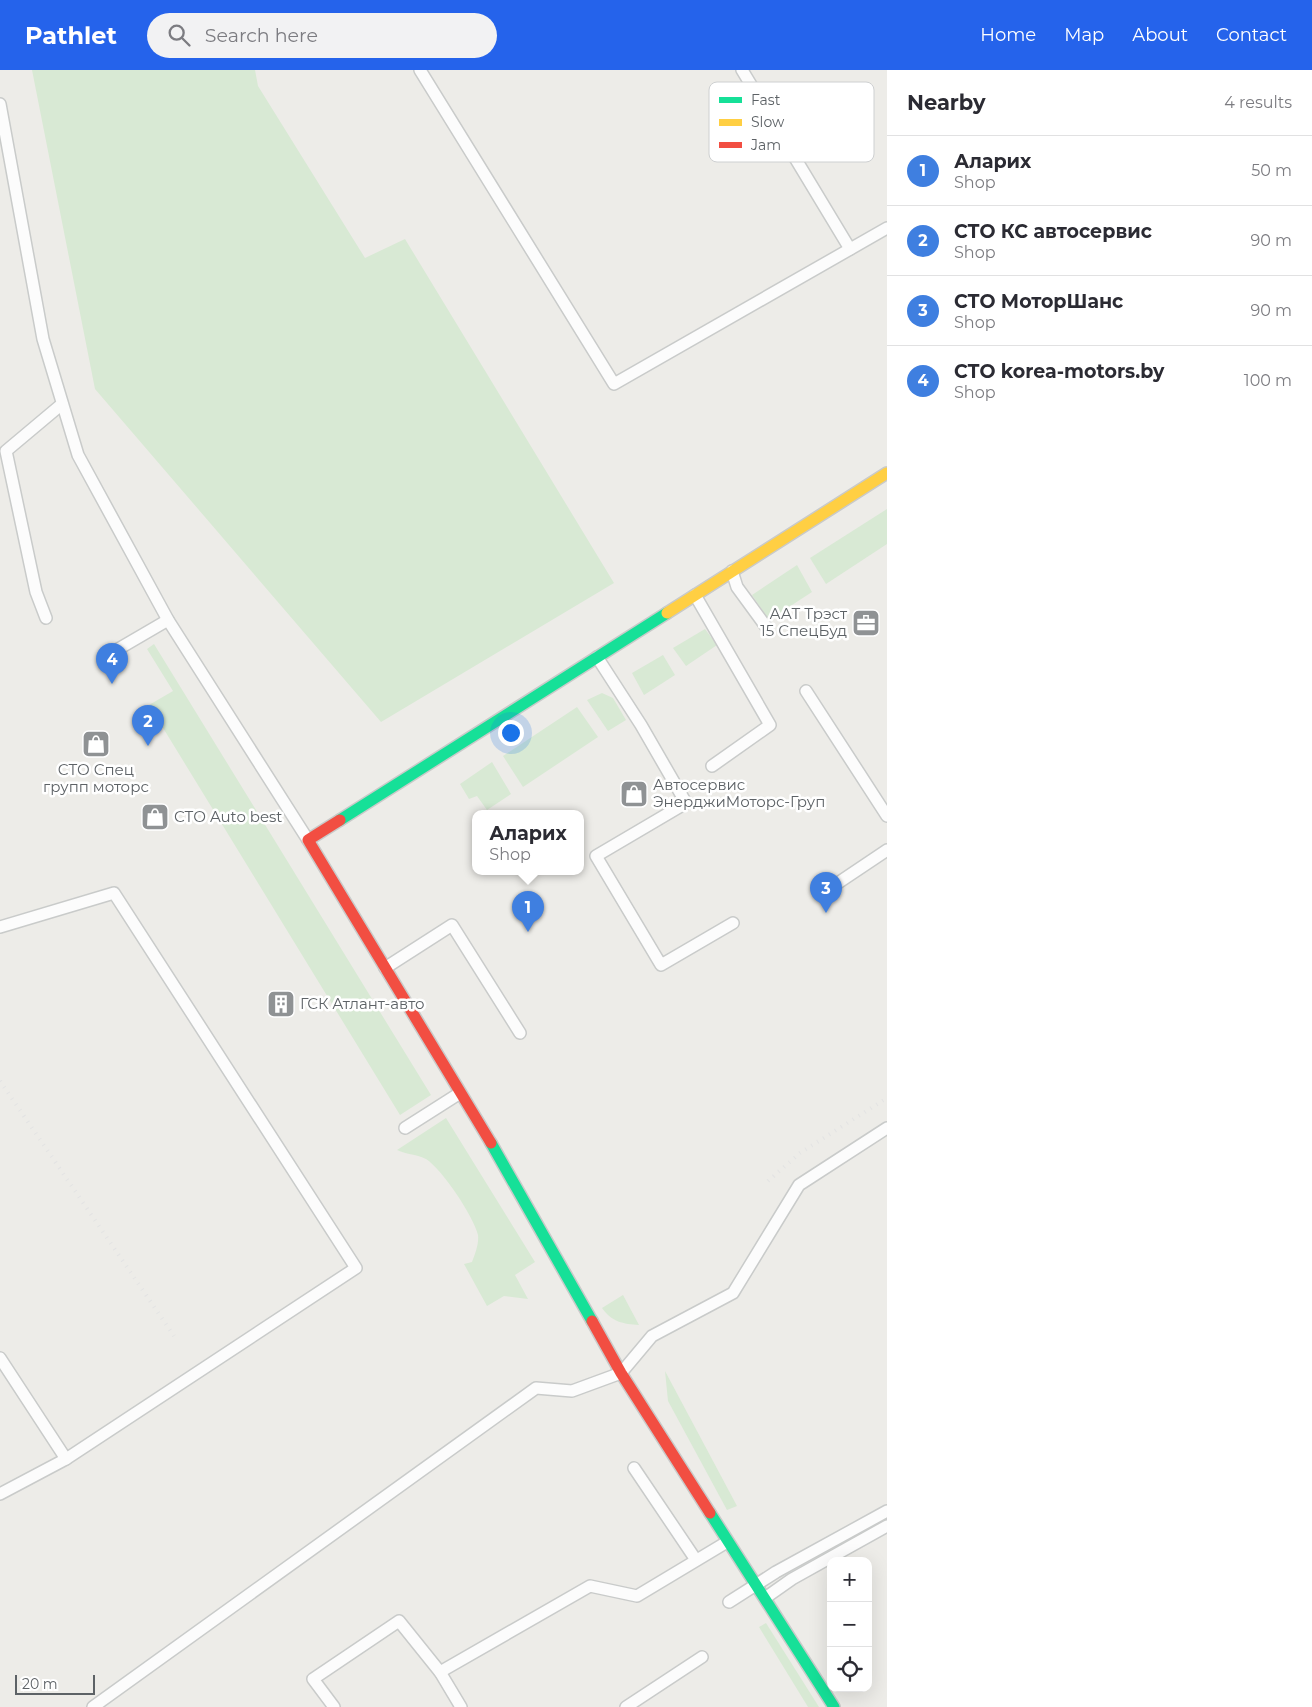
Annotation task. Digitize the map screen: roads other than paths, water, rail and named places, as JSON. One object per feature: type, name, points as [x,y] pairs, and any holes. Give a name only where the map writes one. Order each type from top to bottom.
[{"type":"street","points":[[834,1707],[621,1373],[501,1160],[308,840],[887,473]]},
{"type":"lane","points":[[420,70],[614,384],[887,228]]},
{"type":"lane","points":[[742,70],[749,82]]},
{"type":"lane","points":[[0,104],[43,339],[78,455],[168,620],[308,840]]},
{"type":"lane","points":[[798,162],[850,249]]},
{"type":"lane","points":[[0,172],[12,170]]},
{"type":"lane","points":[[46,618],[36,592],[6,451],[62,404]]},
{"type":"lane","points":[[732,571],[737,587],[767,628]]},
{"type":"lane","points":[[695,594],[770,725],[712,766]]},
{"type":"lane","points":[[108,655],[168,620]]},
{"type":"lane","points":[[597,657],[641,725],[686,803],[596,856],[661,965],[733,923]]},
{"type":"lane","points":[[806,691],[887,816]]},
{"type":"lane","points":[[826,890],[887,850]]},
{"type":"lane","points":[[0,926],[114,894],[356,1268],[66,1459],[0,1494]]},
{"type":"lane","points":[[385,968],[452,925],[520,1033]]},
{"type":"lane","points":[[405,1128],[460,1093]]},
{"type":"lane","points":[[93,1707],[536,1388],[572,1390],[621,1373],[652,1336],[733,1294],[799,1185],[887,1128]]},
{"type":"lane","points":[[0,1358],[66,1459]]},
{"type":"lane","points":[[634,1468],[696,1560]]},
{"type":"lane","points":[[730,1602],[756,1584],[887,1511]]},
{"type":"lane","points":[[765,1598],[792,1579],[887,1526]]},
{"type":"lane","points":[[440,1672],[590,1586],[637,1596],[727,1542]]},
{"type":"lane","points":[[334,1707],[314,1679],[399,1621],[440,1672],[461,1707]]},
{"type":"lane","points":[[626,1707],[702,1657]]},
{"type":"railway","points":[[0,1081],[174,1336]]},
{"type":"railway","points":[[768,1181],[800,1153],[887,1098]]},
{"type":"place","name":"ААТ Трэст 15 СпецБуд","points":[[866,623]]},
{"type":"place","name":"СТО korea-motors.by","points":[[112,684]]},
{"type":"place","name":"СТО Спец групп моторс","points":[[96,744]]},
{"type":"place","name":"СТО КС автосервис","points":[[148,746]]},
{"type":"place","name":"Автосервис ЭнерджиМоторс-Груп","points":[[634,794]]},
{"type":"place","name":"СТО Auto best","points":[[155,817]]},
{"type":"place","name":"СТО МоторШанс","points":[[826,913]]},
{"type":"place","name":"Аларих","points":[[528,932]]},
{"type":"place","name":"ГСК Атлант-авто","points":[[281,1004]]}]
